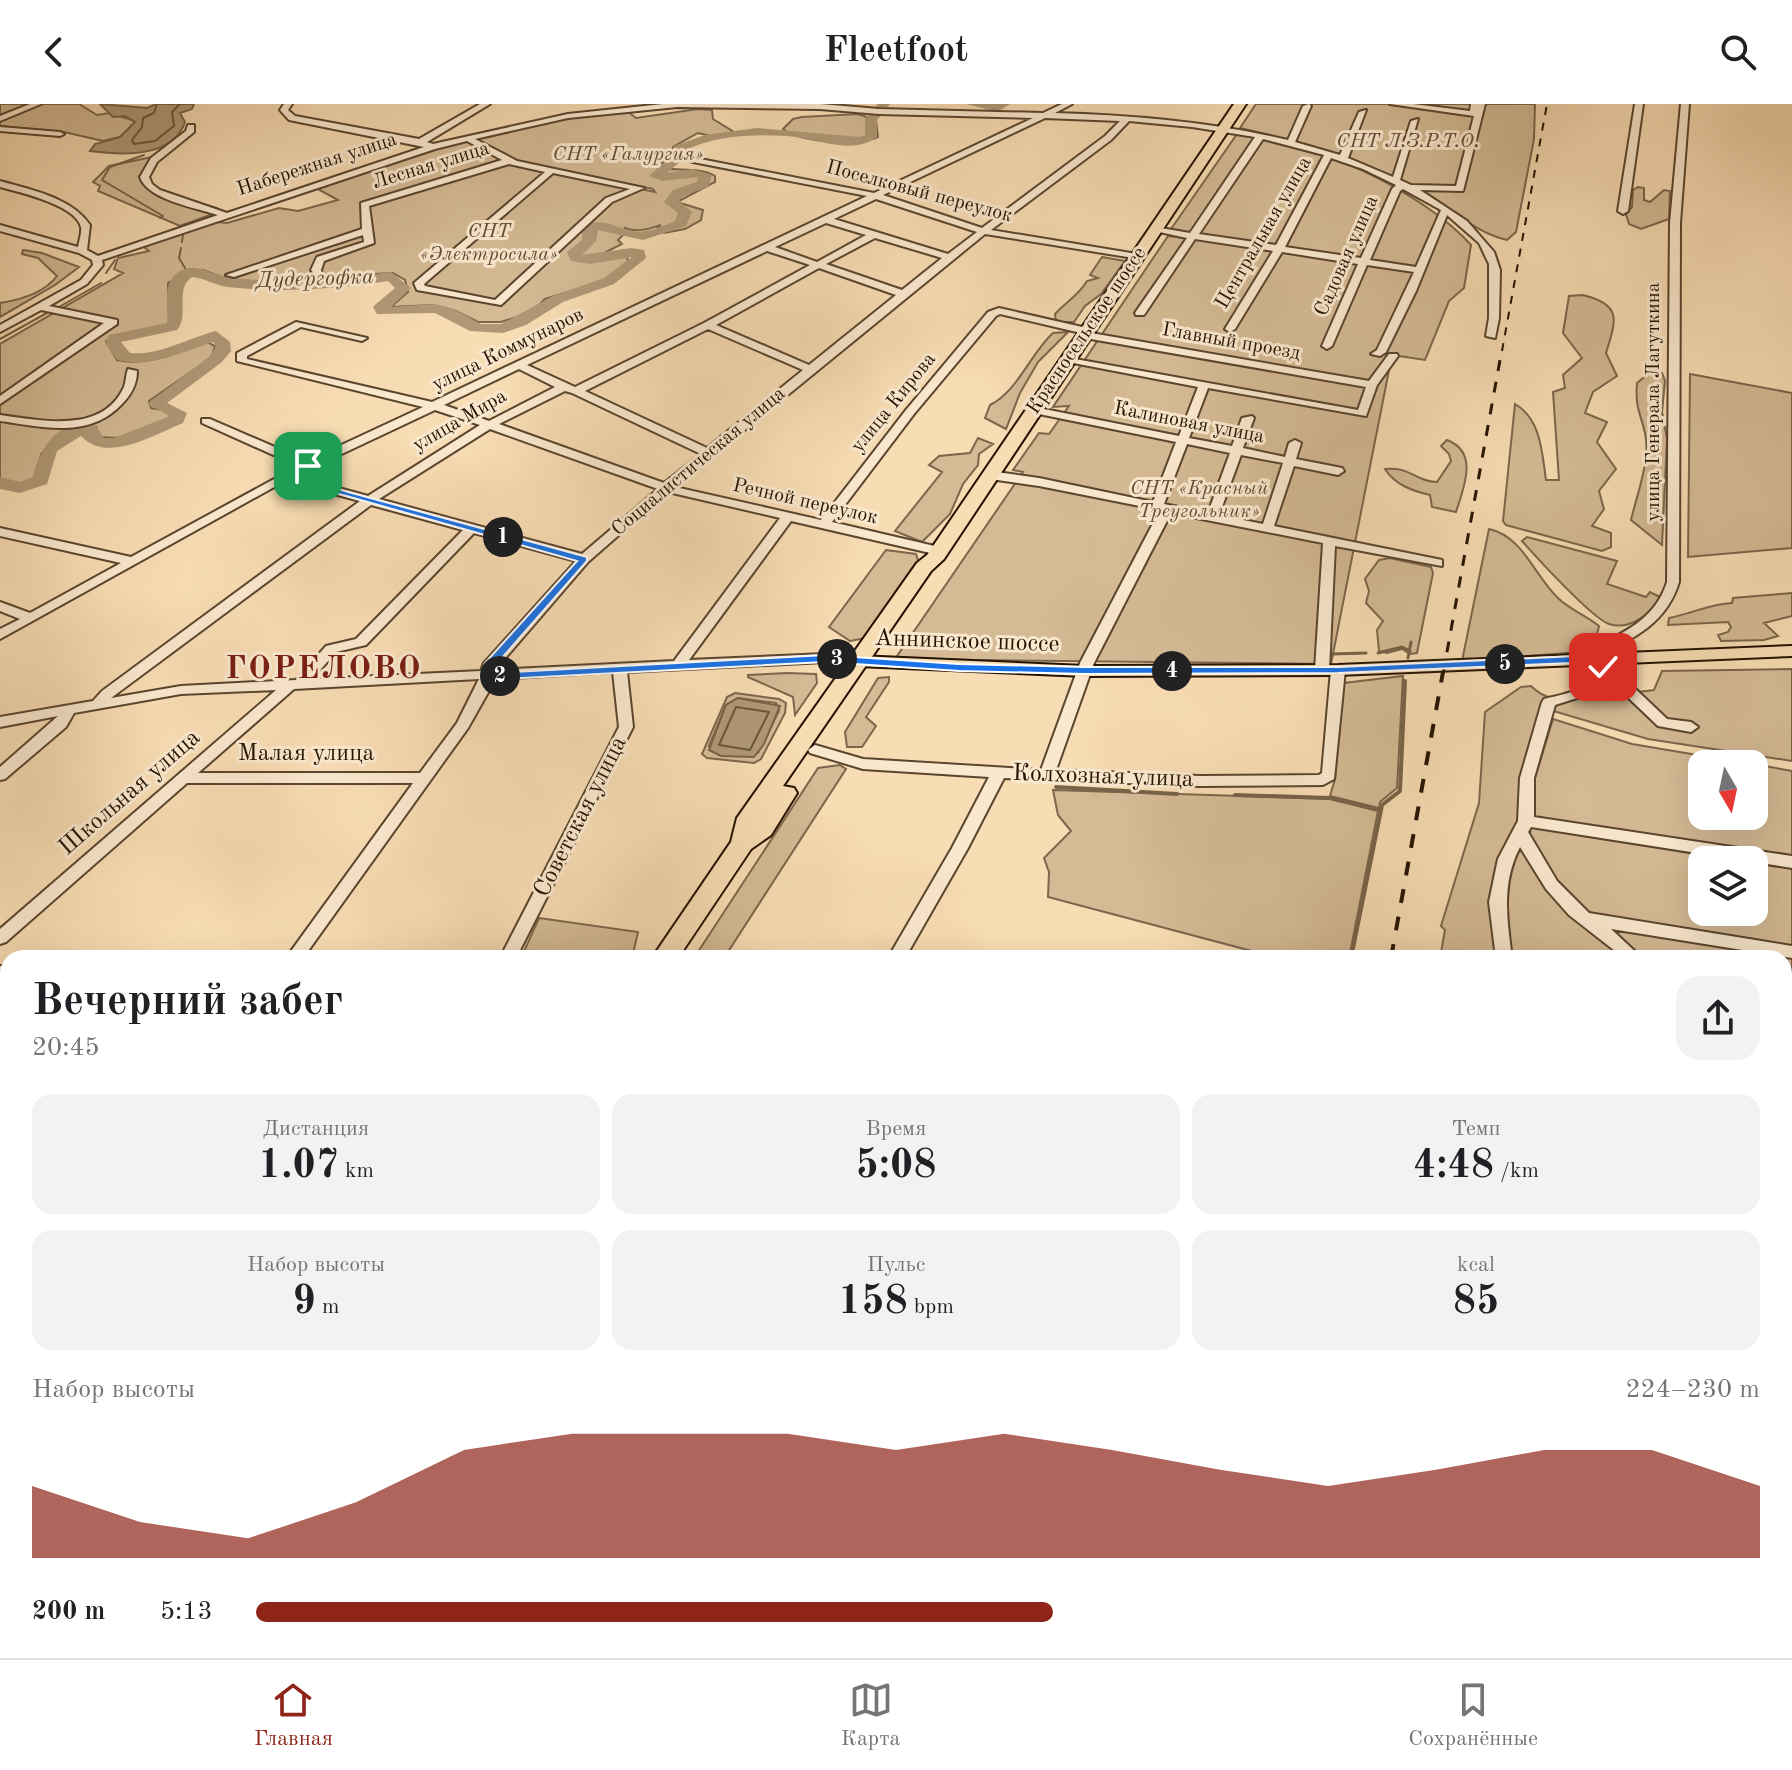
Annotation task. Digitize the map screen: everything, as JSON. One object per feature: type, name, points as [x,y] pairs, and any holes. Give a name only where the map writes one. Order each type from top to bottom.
[{"type":"highway","name":"Красносельское шоссе","points":[[743,843],[745,824],[935,568],[937,555],[1240,104]]},
{"type":"highway","name":"Красносельское шоссе","points":[[670,950],[743,843],[763,829],[815,750],[865,662]]},
{"type":"main road","name":"Аннинское шоссе","points":[[865,662],[1085,671],[1330,670],[1599,664],[1643,656],[1792,651]]},
{"type":"street","points":[[0,119],[37,104]]},
{"type":"street","points":[[288,104],[286,114],[301,120],[420,142],[432,147]]},
{"type":"street","points":[[420,142],[486,104]]},
{"type":"street","name":"Набережная улица","points":[[97,259],[223,214],[432,147],[568,116],[633,108],[721,104],[826,108],[839,104]]},
{"type":"street","points":[[807,104],[863,110],[1128,118],[1224,128],[1291,142],[1329,154],[1402,184],[1447,210],[1471,230],[1495,267],[1496,319],[1491,336]]},
{"type":"street","name":"улица Коммунаров","points":[[0,635],[284,477],[1068,104]]},
{"type":"street","points":[[1394,104],[1473,114],[1478,104]]},
{"type":"street","points":[[1402,184],[1460,189],[1478,104]]},
{"type":"street","points":[[1623,211],[1639,104]]},
{"type":"street","name":"улица Генерала Лагуткина","points":[[1524,827],[1527,778],[1549,702],[1591,690],[1601,681],[1594,653],[1623,639],[1659,615],[1670,599],[1673,582],[1675,223],[1685,104]]},
{"type":"street","points":[[1291,142],[1307,106]]},
{"type":"street","points":[[1343,159],[1363,112]]},
{"type":"street","name":"Социалистическая улица","points":[[300,950],[463,725],[483,689],[489,666],[584,559],[708,453],[949,257],[1125,125],[1128,118]]},
{"type":"street","name":"Садовая улица","points":[[1327,346],[1396,189],[1402,184],[1397,178],[1415,121]]},
{"type":"street","points":[[191,127],[190,132],[151,164],[143,174],[143,180],[157,192],[223,214]]},
{"type":"street","points":[[0,129],[60,134]]},
{"type":"street","points":[[1140,313],[1261,135]]},
{"type":"street","points":[[467,138],[509,161],[643,189],[609,200],[497,303],[421,288],[419,283],[551,171]]},
{"type":"street","name":"Центральная улица","points":[[1230,329],[1279,249],[1329,154]]},
{"type":"street","name":"Поселковый переулок","points":[[693,159],[873,195],[983,231],[1137,257]]},
{"type":"street","name":"Лесная улица","points":[[368,230],[364,205],[509,161]]},
{"type":"street","points":[[0,184],[43,196],[80,219],[85,225],[82,251]]},
{"type":"street","points":[[918,210],[935,201]]},
{"type":"street","points":[[1376,354],[1381,352],[1442,214],[1447,210]]},
{"type":"street","points":[[824,219],[949,257]]},
{"type":"street","points":[[0,228],[82,251],[97,259],[96,271],[91,277],[0,329]]},
{"type":"street","points":[[231,275],[368,230],[369,243],[320,259],[316,270],[319,274]]},
{"type":"street","points":[[1155,230],[1419,270]]},
{"type":"street","name":"улица Мира","points":[[99,703],[214,613],[367,502],[487,426],[708,325],[875,234]]},
{"type":"street","points":[[765,247],[904,294]]},
{"type":"street","points":[[0,401],[113,322],[39,307]]},
{"type":"street","name":"Главный проезд","points":[[999,311],[1086,333],[1372,385]]},
{"type":"street","name":"улица Кирова","points":[[824,524],[910,412],[992,314],[999,311]]},
{"type":"street","name":"Речной переулок","points":[[362,338],[300,324],[241,355],[242,361],[433,406],[666,488],[824,524],[937,555]]},
{"type":"street","points":[[708,325],[811,370]]},
{"type":"street","points":[[1068,359],[1362,414],[1372,385],[1393,356]]},
{"type":"street","points":[[518,365],[708,453]]},
{"type":"street","points":[[0,418],[66,426],[90,424],[102,418],[132,385],[132,371]]},
{"type":"street","points":[[1047,775],[1085,671],[1162,508],[1204,384]]},
{"type":"street","name":"Калиновая улица","points":[[1034,410],[1338,471]]},
{"type":"street","points":[[1212,518],[1248,418]]},
{"type":"street","points":[[206,421],[308,466]]},
{"type":"street","points":[[1267,530],[1295,443]]},
{"type":"street","points":[[990,475],[1437,563]]},
{"type":"street","points":[[284,477],[584,559]]},
{"type":"street","points":[[678,665],[788,516]]},
{"type":"street","name":"Школьная улица","points":[[0,938],[296,683],[331,649],[361,642],[472,528]]},
{"type":"street","points":[[0,532],[131,561]]},
{"type":"street","points":[[1329,543],[1330,670]]},
{"type":"street","points":[[0,606],[30,618]]},
{"type":"street","points":[[1623,639],[1636,646],[1643,656]]},
{"type":"street","name":"Аннинское шоссе","points":[[0,722],[181,690],[825,658],[865,662]]},
{"type":"street","points":[[1599,664],[1663,723],[1691,727]]},
{"type":"street","name":"Советская улица","points":[[512,950],[626,727],[620,669]]},
{"type":"street","name":"Колхозная улица","points":[[901,950],[999,773],[1256,782],[1323,780],[1329,775],[1330,670]]},
{"type":"street","points":[[0,775],[61,724],[69,710]]},
{"type":"street","points":[[815,750],[863,764],[999,773]]},
{"type":"street","name":"Малая улица","points":[[186,778],[425,778]]},
{"type":"street","points":[[1524,827],[1792,862]]},
{"type":"street","points":[[1524,827],[1544,877],[1624,950]]},
{"type":"street","points":[[1503,950],[1497,902],[1506,859],[1524,827]]},
{"type":"street","points":[[1587,919],[1780,950]]},
{"type":"street","points":[[1501,939],[1510,950]]},
{"type":"green space","points":[[0,104],[79,104],[97,115],[109,113],[136,121],[120,137],[103,141],[64,132],[0,126]]},
{"type":"green space","name":"СНТ Л.З.Р.Т.О.","points":[[1256,104],[1535,104],[1534,139],[1516,232],[1507,240],[1495,237],[1473,226],[1433,197],[1378,170],[1310,146],[1240,128]]},
{"type":"green space","points":[[698,109],[712,110],[713,119],[734,132],[711,136],[698,133],[673,147],[672,155],[657,167],[702,171],[715,176],[715,182],[677,202],[703,210],[701,220],[685,229],[664,233],[658,227],[661,225],[638,230],[625,228],[626,232],[618,240],[622,244],[606,252],[605,260],[627,256],[628,262],[604,281],[545,299],[532,312],[501,322],[478,322],[456,311],[433,305],[391,307],[408,292],[405,280],[393,273],[373,274],[353,280],[260,282],[189,270],[168,283],[169,323],[164,327],[116,335],[106,341],[117,360],[128,362],[163,357],[207,342],[215,346],[211,358],[149,401],[151,408],[164,410],[171,416],[147,431],[115,438],[98,436],[96,427],[70,432],[41,454],[37,480],[18,486],[0,478],[0,344],[123,273],[114,269],[118,258],[149,251],[141,245],[206,221],[227,223],[279,208],[298,211],[338,200],[314,187],[465,140],[505,161],[655,192],[653,189],[586,177],[506,157],[475,138],[569,117],[626,110],[636,118]]},
{"type":"green space","points":[[858,114],[876,120],[878,137],[857,142],[829,142],[801,137],[783,129],[793,119],[802,117]]},
{"type":"green space","name":"СНТ «Красный Треугольник»","points":[[1237,134],[1297,145],[1363,171],[1425,206],[1471,245],[1464,288],[1449,301],[1425,360],[1392,355],[1331,664],[895,659],[1023,472],[1013,470],[1039,433],[1049,434],[1069,406],[1053,407],[1168,236],[1185,238],[1188,233],[1171,229]]},
{"type":"green space","points":[[152,157],[159,159],[147,172],[147,181],[159,191],[217,208],[213,214],[180,226],[98,191],[100,186],[93,182],[109,166]]},
{"type":"green space","points":[[1644,188],[1644,200],[1650,202],[1664,190],[1670,191],[1669,219],[1641,229],[1629,224],[1626,214],[1632,207],[1633,190]]},
{"type":"green space","points":[[23,250],[42,253],[79,267],[0,317],[0,303],[31,295],[57,276],[38,258],[22,254]]},
{"type":"green space","points":[[1102,257],[1125,261],[1101,294],[1085,306],[1074,322],[1056,322],[1055,314],[1087,281],[1098,278],[1090,275]]},
{"type":"green space","points":[[1583,295],[1605,304],[1613,315],[1614,323],[1606,353],[1617,376],[1593,392],[1585,413],[1607,422],[1597,442],[1616,469],[1599,491],[1604,509],[1592,526],[1611,533],[1611,547],[1602,551],[1506,525],[1503,521],[1515,404],[1524,410],[1535,427],[1546,480],[1559,480],[1553,392],[1565,388],[1563,375],[1582,358],[1563,333],[1569,296]]},
{"type":"green space","points":[[1068,332],[1038,362],[1020,393],[1006,429],[985,418],[990,405],[1016,382],[1053,333]]},
{"type":"green space","points":[[1653,370],[1662,373],[1665,381],[1662,412],[1667,439],[1662,545],[1631,520],[1646,454],[1645,433],[1637,404],[1637,383]]},
{"type":"green space","points":[[1690,374],[1792,393],[1792,548],[1688,557]]},
{"type":"green space","points":[[978,438],[993,444],[979,454],[978,465],[963,484],[950,514],[922,542],[895,531],[942,472],[929,465],[939,456],[970,453]]},
{"type":"green space","points":[[1447,440],[1457,446],[1466,461],[1465,481],[1456,512],[1432,507],[1430,495],[1399,483],[1385,469],[1401,470],[1437,482],[1451,461],[1441,446]]},
{"type":"green space","points":[[1489,529],[1511,540],[1558,598],[1599,626],[1586,647],[1579,652],[1462,661]]},
{"type":"green space","points":[[1527,537],[1617,561],[1607,584],[1646,597],[1650,592],[1660,597],[1652,609],[1632,623],[1609,624],[1551,573],[1522,541]]},
{"type":"green space","points":[[886,550],[916,554],[919,563],[866,638],[850,641],[829,627]]},
{"type":"green space","points":[[1390,558],[1431,567],[1433,573],[1417,653],[1410,654],[1402,649],[1387,653],[1379,651],[1377,630],[1383,621],[1366,603],[1369,591],[1365,579],[1379,560]]},
{"type":"green space","points":[[1792,593],[1792,616],[1764,623],[1778,636],[1764,640],[1721,641],[1718,635],[1728,632],[1731,627],[1728,622],[1668,625],[1669,618],[1732,603],[1733,598]]},
{"type":"green space","points":[[1792,669],[1792,761],[1768,757],[1768,750],[1720,750],[1648,739],[1540,707],[1521,782],[1519,823],[1497,902],[1521,834],[1544,877],[1587,919],[1780,950],[1441,950],[1445,930],[1441,926],[1479,803],[1485,712],[1521,687],[1531,686],[1549,697],[1568,700],[1609,690],[1612,695],[1654,690],[1662,671]]},
{"type":"green space","points":[[816,674],[817,683],[795,715],[793,697],[748,677]]},
{"type":"green space","points":[[1403,676],[1397,788],[1380,802],[1379,808],[1330,796],[1335,779],[1344,683]]},
{"type":"green space","points":[[889,677],[889,682],[866,717],[876,726],[862,747],[847,747],[845,732],[878,678]]},
{"type":"green space","points":[[735,693],[779,699],[786,703],[785,713],[761,759],[754,763],[707,758],[702,754],[727,697]],"holes":[[[738,698],[776,703],[779,711],[758,753],[709,746],[726,705]]]},
{"type":"green space","points":[[1553,719],[1632,744],[1688,753],[1688,830],[1768,830],[1768,767],[1792,771],[1792,946],[1589,914],[1551,878],[1530,835],[1534,781]]},
{"type":"green space","points":[[840,765],[846,769],[729,950],[699,950],[818,768]]},
{"type":"green space","points":[[1053,790],[1331,799],[1378,811],[1351,950],[1248,950],[1048,897],[1049,872],[1044,858],[1071,831],[1058,815]]},
{"type":"green space","points":[[539,918],[638,932],[634,950],[525,950]]},
{"type":"water","points":[[100,104],[147,108],[156,104],[194,104],[192,109],[180,113],[185,122],[179,134],[169,143],[144,152],[116,153],[90,151],[95,144],[120,137],[135,122],[125,116],[113,117]]},
{"type":"water","points":[[738,698],[780,706],[764,744],[754,757],[721,756],[709,750],[726,705]]},
{"type":"waterway","name":"Дудергофка","points":[[0,482],[20,488],[41,480],[44,461],[51,448],[75,432],[89,429],[92,438],[100,443],[116,443],[177,419],[179,413],[155,404],[216,359],[224,345],[216,336],[159,355],[135,359],[123,357],[120,348],[113,343],[115,338],[172,327],[176,322],[175,290],[179,279],[188,273],[197,272],[225,282],[271,285],[336,284],[391,276],[404,288],[381,307],[382,311],[435,308],[483,330],[512,326],[558,299],[609,281],[639,258],[639,253],[631,252],[590,260],[576,258],[574,252],[589,241],[589,230],[594,226],[607,226],[637,236],[657,233],[681,223],[685,212],[671,202],[678,193],[703,184],[705,175],[656,176],[677,157],[678,149],[705,138],[757,132],[789,132],[855,142],[871,137],[871,119],[884,104]]},
{"type":"waterway","name":"Дудергофка","points":[[973,104],[997,108],[1004,104]]},
{"type":"waterway","points":[[144,155],[110,167],[102,180],[163,216],[160,218]]},
{"type":"waterway","points":[[182,242],[183,234]]},
{"type":"waterway","points":[[181,248],[179,258],[188,273]]},
{"type":"waterway","points":[[106,273],[115,260]]},
{"type":"waterway","points":[[59,307],[101,283]]},
{"type":"waterway","points":[[0,339],[47,313]]},
{"type":"waterway","points":[[1409,651],[1411,642]]},
{"type":"waterway","points":[[1378,653],[1402,647],[1409,651]]},
{"type":"waterway","points":[[1408,658],[1409,651]]},
{"type":"waterway","points":[[1331,654],[1366,653]]},
{"type":"waterway","points":[[1353,950],[1382,805],[1400,791],[1405,681]]},
{"type":"waterway","points":[[1056,787],[1177,794]]},
{"type":"waterway","points":[[1235,795],[1330,798],[1380,810]]},
{"type":"railway","points":[[1502,351],[1547,104]]},
{"type":"railway","points":[[1443,674],[1502,349]]},
{"type":"railway","points":[[1392,950],[1443,672]]},
{"type":"district","name":"ГОРЕЛОВО","points":[[324,670]]},
{"type":"route","points":[[308,466],[284,477],[584,559],[489,666],[486,677],[825,658],[959,668],[1085,671],[1338,670],[1597,658],[1603,667]]},
{"type":"park label","name":"СНТ «Галургия»","points":[[628,155]]},
{"type":"park label","name":"СНТ «Электросила»","points":[[489,244]]}]
